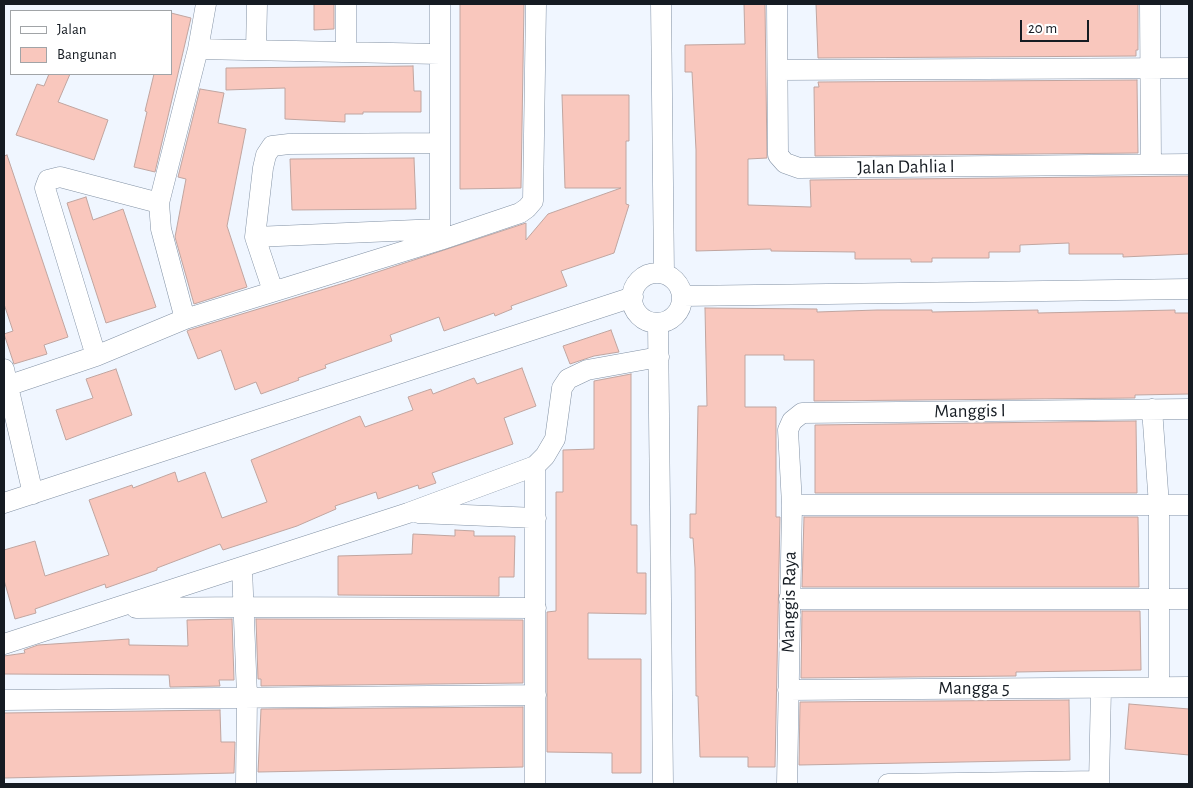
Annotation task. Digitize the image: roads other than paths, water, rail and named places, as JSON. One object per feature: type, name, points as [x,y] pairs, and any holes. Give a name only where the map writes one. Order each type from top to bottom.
[{"type":"street","points":[[185,319],[161,229],[159,203],[198,49],[206,4]]},
{"type":"street","points":[[256,50],[257,4]]},
{"type":"street","points":[[346,4],[346,51]]},
{"type":"street","points":[[440,4],[440,234]]},
{"type":"street","points":[[33,494],[5,380],[96,356],[185,319],[440,234],[520,213],[532,201],[536,4]]},
{"type":"street","points":[[661,4],[664,274]]},
{"type":"street","name":"Jalan Dahlia I","points":[[777,4],[778,155],[785,163],[799,168],[1189,164]]},
{"type":"street","points":[[1150,4],[1151,164]]},
{"type":"street","points":[[198,49],[440,54]]},
{"type":"street","points":[[778,70],[1189,68]]},
{"type":"street","points":[[273,291],[256,237],[263,168],[266,155],[272,146],[289,144],[440,143]]},
{"type":"street","points":[[96,356],[46,188],[48,180],[60,176],[159,203]]},
{"type":"street","points":[[256,237],[440,234]]},
{"type":"street","points":[[654,273],[664,274],[677,282],[683,296],[680,309],[671,319],[658,323],[643,318],[634,305],[632,297],[636,284],[642,278],[654,273]]},
{"type":"street","points":[[683,296],[1189,289]]},
{"type":"street","points":[[4,504],[632,297]]},
{"type":"street","points":[[658,323],[663,784]]},
{"type":"street","points":[[4,644],[408,513],[535,466],[545,456],[555,439],[562,388],[568,380],[587,370],[659,357]]},
{"type":"street","points":[[1152,409],[1159,505],[1161,599],[1159,687]]},
{"type":"street","name":"Manggis I","points":[[792,421],[802,413],[1189,409]]},
{"type":"street","name":"Manggis Raya","points":[[787,784],[792,506],[788,430],[792,421]]},
{"type":"street","points":[[535,466],[535,784]]},
{"type":"street","points":[[792,506],[1189,505]]},
{"type":"street","points":[[408,513],[536,518]]},
{"type":"street","points":[[242,568],[247,696],[246,784]]},
{"type":"street","points":[[789,599],[1189,599]]},
{"type":"street","points":[[114,609],[243,606],[536,608]]},
{"type":"street","name":"Mangga 5","points":[[788,690],[1189,687]]},
{"type":"street","points":[[888,784],[1099,782],[1101,688]]},
{"type":"street","points":[[4,700],[247,696],[536,695]]}]
